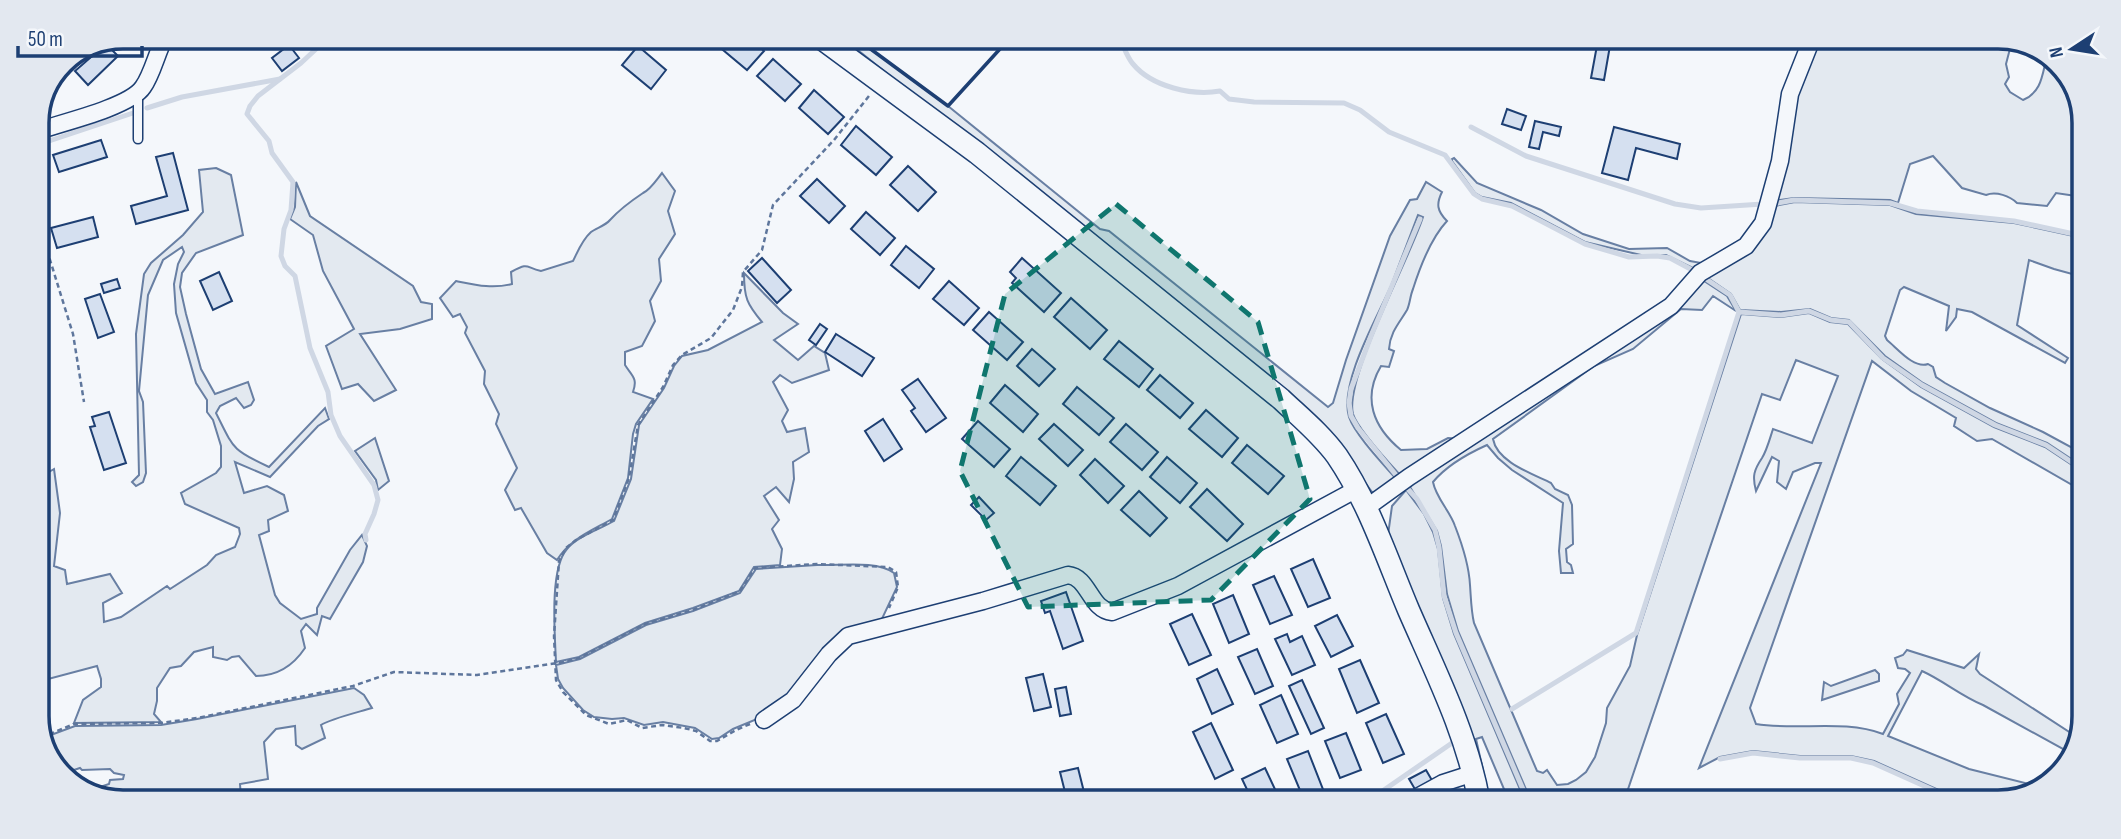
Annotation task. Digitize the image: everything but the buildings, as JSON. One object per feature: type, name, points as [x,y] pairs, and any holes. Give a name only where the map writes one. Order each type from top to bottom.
[{"type":"main road","points":[[836,49],[977,153],[1281,398],[1324,440],[1362,499],[1442,685],[1474,773],[1477,790]]},
{"type":"street","points":[[49,127],[109,107],[138,94],[146,85],[159,49]]},
{"type":"street","points":[[764,720],[793,700],[839,643],[848,636],[1068,575],[1074,575],[1080,580],[1098,606],[1112,612],[1178,586],[1409,477],[1671,306],[1700,273],[1736,254],[1751,240],[1763,223],[1772,195],[1788,120],[1790,94],[1808,49]]},
{"type":"street","points":[[1430,790],[1474,773]]},
{"type":"lane","points":[[138,94],[138,139]]},
{"type":"path","points":[[764,720],[716,741],[710,741],[696,732],[662,724],[642,728],[627,720],[609,724],[586,715],[556,681],[556,581],[559,561],[566,548],[576,540],[613,520],[629,478],[638,425],[663,387],[673,365],[682,355],[711,338],[733,310],[743,287],[743,272],[762,250],[773,205],[834,139],[880,82]]},
{"type":"path","points":[[49,257],[73,334],[84,402]]},
{"type":"path","points":[[51,734],[75,724],[161,723],[197,718],[353,686],[394,672],[477,675],[554,664],[579,658],[645,624],[740,592],[755,568],[817,564],[888,567],[896,572],[898,587],[894,600],[883,615],[881,627]]},
{"type":"highlighted area","points":[[1116,204],[1258,322],[1310,499],[1211,600],[1028,607],[960,471],[1005,294]]},
{"type":"shaded area","points":[[856,49],[871,49],[948,106],[1328,407],[1333,403],[1390,236],[1410,200],[1417,199],[1426,182],[1442,192],[1438,207],[1447,221],[1431,244],[1408,308],[1391,337],[1389,349],[1394,351],[1389,367],[1381,366],[1375,378],[1372,401],[1377,422],[1401,450],[1427,449],[1448,438],[1462,439],[1403,478],[1368,438],[1353,414],[1353,397],[1358,374],[1416,236],[1423,217],[1418,215],[1391,286],[1354,369],[1347,403],[1349,417],[1357,432],[1398,481],[1372,492],[1319,420]]},
{"type":"shaded area","points":[[1811,49],[2008,50],[2006,64],[2009,77],[2005,84],[2010,92],[2023,100],[2039,84],[2061,84],[2068,99],[2072,118],[2072,195],[2056,193],[2047,206],[2017,203],[2007,196],[1986,195],[1962,188],[1933,156],[1910,164],[1898,203],[1890,200],[1794,198],[1773,201],[1795,89]]},
{"type":"shaded area","points":[[1454,158],[1477,183],[1541,210],[1583,234],[1629,249],[1667,248],[1690,261],[1707,264],[1699,271],[1666,255],[1641,255],[1585,242],[1511,203],[1475,193],[1452,161]]},
{"type":"shaded area","points":[[216,168],[231,175],[243,235],[196,253],[182,273],[180,287],[201,369],[215,394],[248,382],[254,400],[244,408],[236,398],[220,406],[216,413],[235,447],[269,467],[325,408],[329,419],[318,426],[270,477],[235,462],[244,493],[267,486],[284,495],[288,511],[268,520],[269,531],[259,535],[275,595],[280,603],[301,619],[317,614],[317,608],[350,550],[362,535],[367,546],[363,562],[330,619],[322,616],[317,635],[306,624],[301,631],[305,648],[284,669],[256,676],[239,656],[227,660],[213,657],[213,647],[194,652],[181,666],[170,668],[157,688],[154,714],[161,722],[74,723],[83,700],[101,687],[101,679],[97,666],[49,679],[49,472],[54,469],[60,513],[54,566],[65,570],[67,584],[110,574],[122,593],[103,603],[104,622],[121,617],[167,586],[170,589],[207,565],[216,555],[235,547],[240,534],[239,528],[185,504],[181,493],[216,473],[221,467],[221,446],[213,420],[207,412],[207,400],[196,383],[176,313],[174,284],[178,264],[184,252],[182,247],[163,260],[148,295],[139,391],[143,402],[146,473],[143,482],[136,486],[132,482],[139,475],[136,334],[144,274],[151,263],[183,235],[203,212],[199,170]]},
{"type":"shaded area","points":[[662,173],[675,191],[668,211],[675,234],[659,259],[661,281],[650,301],[655,321],[642,346],[625,352],[625,365],[635,380],[633,392],[653,399],[636,424],[628,478],[612,519],[575,541],[557,560],[547,553],[521,508],[515,510],[505,490],[517,468],[496,424],[499,414],[484,384],[485,371],[465,333],[467,327],[460,314],[453,317],[440,298],[456,281],[484,286],[512,284],[511,272],[521,267],[527,266],[541,271],[573,261],[591,232],[606,224],[649,189]]},
{"type":"shaded area","points":[[296,182],[310,216],[413,286],[421,302],[432,304],[432,319],[400,329],[360,334],[396,390],[374,401],[358,384],[342,389],[326,346],[354,329],[323,271],[313,235],[290,219],[295,207]]},
{"type":"shaded area","points":[[1795,202],[1890,205],[1916,214],[2014,223],[2072,236],[2072,274],[2029,260],[2017,325],[2068,358],[2065,363],[1972,312],[1957,309],[1956,317],[1946,331],[1949,306],[1904,287],[1900,290],[1885,336],[1912,361],[1933,367],[1936,377],[1945,383],[2072,448],[2072,459],[2047,443],[1996,423],[1923,383],[1885,356],[1849,320],[1831,318],[1810,309],[1781,312],[1740,310],[1731,294],[1705,276],[1713,271],[1774,206]]},
{"type":"shaded area","points":[[744,273],[783,313],[798,324],[774,340],[798,360],[814,346],[825,353],[829,370],[792,383],[780,375],[773,382],[788,410],[782,421],[787,432],[805,428],[809,452],[793,462],[794,479],[789,502],[776,487],[764,496],[779,520],[772,529],[782,549],[780,565],[754,567],[739,591],[645,623],[579,657],[556,662],[554,603],[561,559],[577,540],[614,521],[631,479],[639,425],[682,356],[708,350],[762,322],[747,300]]},
{"type":"shaded area","points":[[1701,279],[1727,296],[1736,311],[1713,296],[1702,310],[1681,309],[1633,349],[1594,366],[1493,439],[1508,461],[1568,495],[1572,505],[1573,544],[1566,549],[1567,562],[1573,573],[1561,573],[1559,551],[1563,503],[1512,470],[1487,445],[1458,461],[1433,482],[1453,520],[1463,548],[1474,623],[1537,771],[1543,773],[1547,770],[1557,785],[1568,784],[1586,772],[1595,757],[1606,723],[1607,708],[1630,666],[1637,635],[1741,314],[1781,317],[1809,313],[1830,322],[1848,324],[1882,359],[1921,387],[1994,427],[2045,447],[2072,465],[2072,485],[1992,439],[1977,441],[1954,426],[1956,418],[1911,391],[1872,361],[1750,708],[1756,724],[1852,727],[1883,734],[1899,704],[1897,694],[1910,673],[1898,668],[1895,658],[1907,650],[1964,668],[1979,654],[1976,669],[1980,674],[2070,733],[2068,740],[2064,749],[1922,671],[1888,736],[1969,769],[2027,783],[1998,790],[1939,790],[1874,761],[1851,756],[1800,756],[1753,751],[1720,757],[1699,768],[1821,463],[1793,472],[1786,489],[1777,482],[1779,461],[1772,457],[1756,491],[1754,481],[1757,466],[1773,429],[1812,443],[1838,376],[1796,360],[1780,400],[1762,394],[1628,790],[1526,790],[1458,631],[1447,594],[1437,531],[1410,487],[1418,478]]},
{"type":"shaded area","points":[[375,438],[389,481],[378,490],[376,480],[355,451]]},
{"type":"shaded area","points":[[1406,490],[1424,514],[1433,532],[1438,549],[1443,598],[1454,634],[1520,790],[1504,790],[1482,737],[1476,739],[1488,790],[1481,790],[1388,535],[1392,506]]},
{"type":"shaded area","points":[[817,565],[878,566],[894,573],[897,587],[880,623],[854,630],[801,686],[762,717],[719,738],[712,739],[695,728],[663,722],[644,725],[624,718],[594,717],[583,710],[558,679],[556,665],[580,659],[646,625],[740,593],[756,569]]},
{"type":"shaded area","points":[[1875,670],[1879,674],[1879,681],[1822,700],[1824,682],[1831,686]]},
{"type":"shaded area","points":[[354,688],[364,695],[372,708],[321,725],[325,738],[302,749],[296,745],[295,726],[276,729],[264,742],[268,779],[240,784],[240,790],[109,789],[101,787],[109,784],[110,780],[123,779],[124,775],[114,773],[110,769],[73,770],[59,753],[51,735],[75,726],[161,725]]},
{"type":"waterway","points":[[316,49],[258,96],[247,114],[269,141],[272,153],[293,182],[291,210],[284,229],[281,256],[285,266],[295,276],[310,348],[328,392],[331,415],[340,436],[374,485],[378,500],[365,534],[366,540]]},
{"type":"waterway","points":[[1124,49],[1133,64],[1151,79],[1186,91],[1220,91],[1229,99],[1254,102],[1344,103],[1360,110],[1389,132],[1445,155],[1474,194],[1482,199],[1512,206],[1585,244],[1629,257],[1670,258],[1696,272]]},
{"type":"waterway","points":[[147,108],[182,97],[280,79]]},
{"type":"waterway","points":[[49,141],[133,113]]},
{"type":"waterway","points":[[1471,127],[1526,156],[1675,204],[1701,208],[1763,204]]},
{"type":"waterway","points":[[1773,204],[1794,200],[1890,203],[1917,211],[2014,221],[2072,234]]},
{"type":"waterway","points":[[1400,480],[1358,428],[1351,416],[1349,403],[1351,389],[1371,336],[1420,219]]},
{"type":"waterway","points":[[1706,279],[1730,295],[1739,312],[1781,315],[1809,311],[1831,320],[1849,322],[1883,358],[1922,385],[1995,425],[2046,445],[2072,462]]},
{"type":"waterway","points":[[1512,709],[1636,633],[1739,312]]},
{"type":"waterway","points":[[1405,486],[1417,499],[1435,530],[1444,596],[1456,633],[1523,790]]},
{"type":"waterway","points":[[1384,790],[1452,743]]},
{"type":"waterway","points":[[1720,759],[1753,753],[1800,758],[1851,758],[1873,763],[1933,790]]},
{"type":"wall","points":[[871,49],[948,106],[1000,49]]}]
